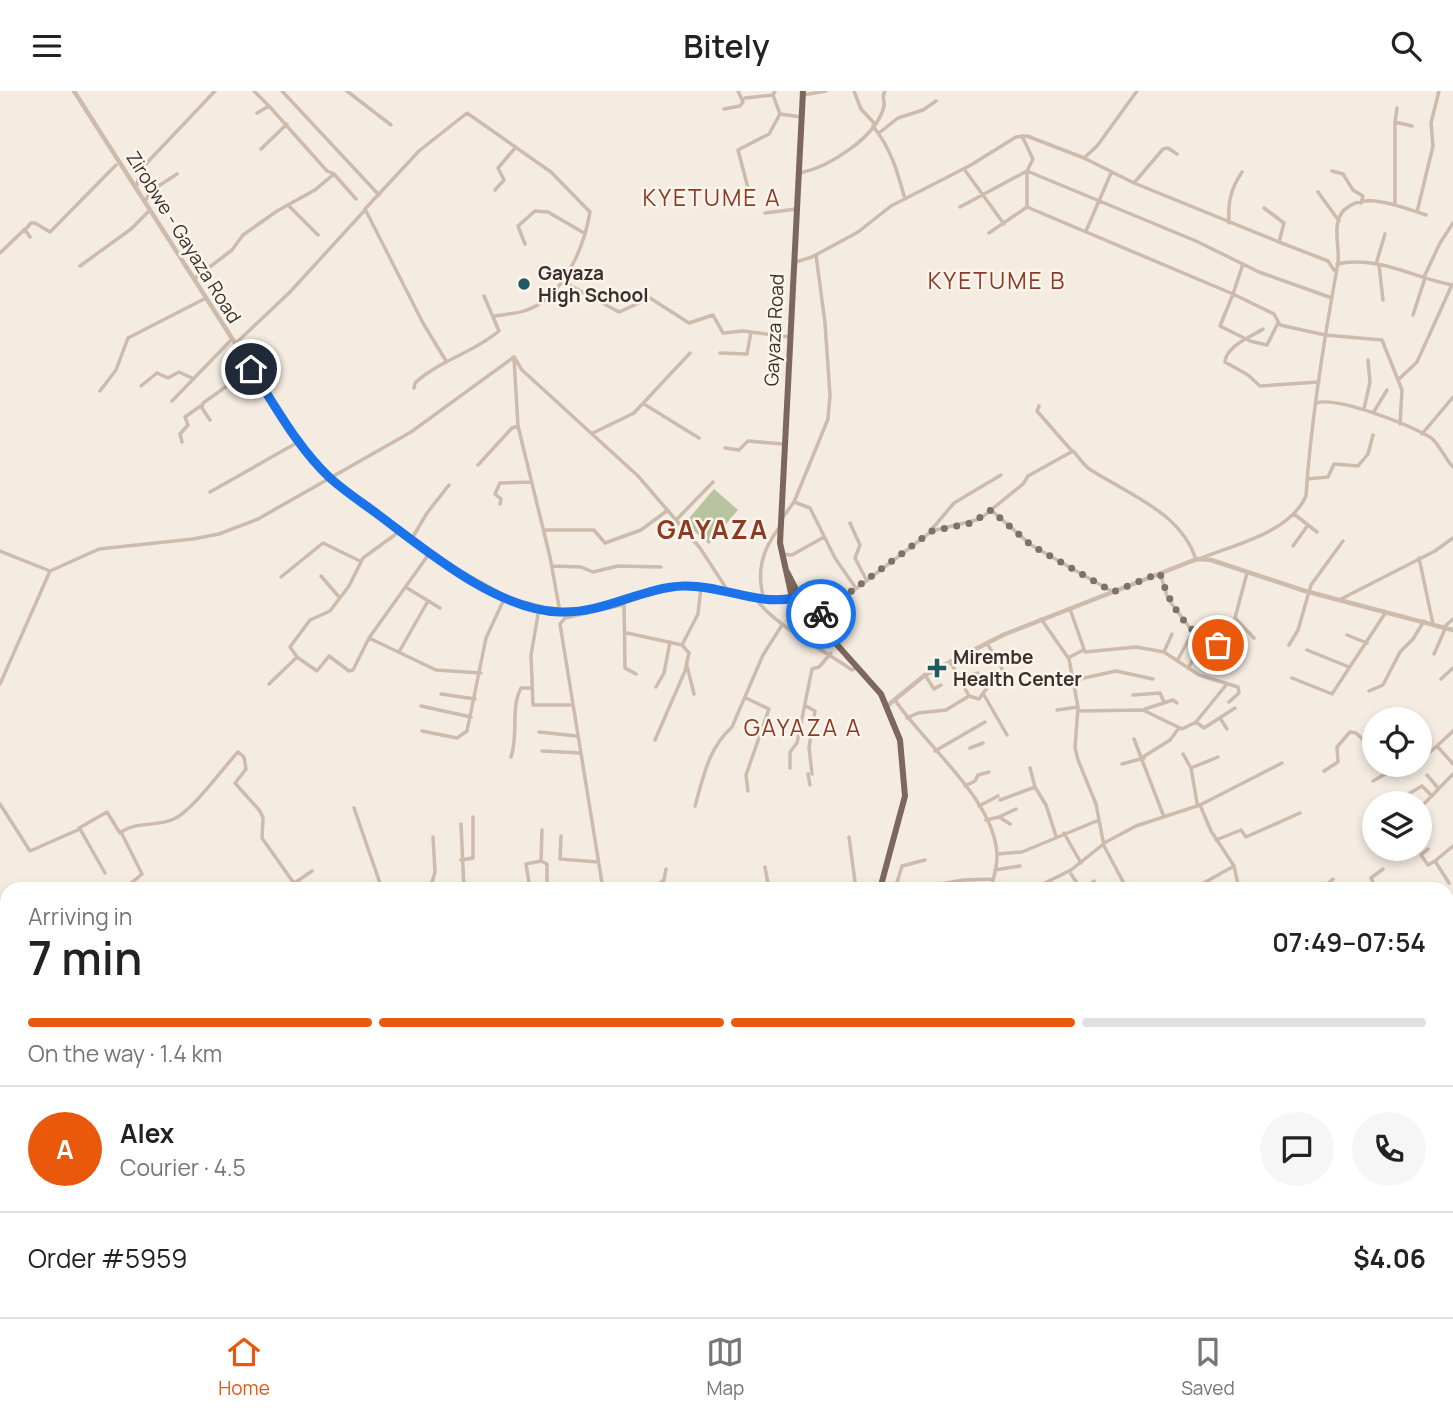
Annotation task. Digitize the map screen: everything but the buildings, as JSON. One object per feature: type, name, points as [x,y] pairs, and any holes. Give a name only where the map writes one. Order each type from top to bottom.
[{"type":"main road","name":"Gayaza Road","points":[[803,93],[779,525],[781,554],[795,592],[890,703],[904,757],[905,796],[882,882]]},
{"type":"street","name":"Zirobwe - Gayaza Road","points":[[74,91],[251,369],[300,441],[329,477],[429,554],[505,597],[539,609],[560,612],[624,602],[661,589],[701,587],[756,599],[774,600],[795,592]]},
{"type":"street","points":[[136,188],[141,169],[215,91]]},
{"type":"street","points":[[254,91],[356,199]]},
{"type":"street","points":[[282,91],[379,195]]},
{"type":"street","points":[[347,91],[391,125]]},
{"type":"street","points":[[724,109],[740,106],[743,102],[738,91]]},
{"type":"street","points":[[803,93],[826,91]]},
{"type":"street","points":[[854,91],[861,109],[893,153],[893,165],[905,199]]},
{"type":"street","points":[[798,174],[814,170],[860,141],[884,107],[882,95],[885,91]]},
{"type":"street","points":[[1084,158],[1097,146],[1137,91]]},
{"type":"street","points":[[1417,212],[1433,146],[1431,123],[1439,91]]},
{"type":"street","points":[[745,98],[774,93],[780,114],[769,134],[738,150],[748,187]]},
{"type":"street","points":[[879,133],[898,118],[923,110],[936,101]]},
{"type":"street","points":[[257,113],[270,106]]},
{"type":"street","points":[[1395,204],[1397,108]]},
{"type":"street","points":[[172,401],[290,292],[419,151],[467,113],[551,172],[588,208],[590,215],[562,281],[547,299],[533,307],[495,316]]},
{"type":"street","points":[[780,114],[802,117]]},
{"type":"street","points":[[1395,122],[1412,126]]},
{"type":"street","points":[[261,149],[288,124]]},
{"type":"street","points":[[1022,136],[1033,159],[1027,171],[1027,207]]},
{"type":"street","points":[[793,262],[816,255],[860,230],[905,199],[1022,136],[1084,158],[1134,183],[1328,261],[1334,270]]},
{"type":"street","points":[[495,190],[504,180],[498,169],[516,147]]},
{"type":"street","points":[[1134,183],[1163,149],[1168,148],[1177,155]]},
{"type":"street","points":[[0,253],[35,223],[50,232],[117,165]]},
{"type":"street","points":[[964,169],[1004,223]]},
{"type":"street","points":[[960,207],[1027,171]]},
{"type":"street","points":[[1027,171],[1100,200],[1243,264],[1329,297]]},
{"type":"street","points":[[1332,171],[1343,174],[1353,190],[1363,196],[1361,203]]},
{"type":"street","points":[[1229,223],[1228,201],[1232,187],[1242,172]]},
{"type":"street","points":[[1086,231],[1111,173]]},
{"type":"street","points":[[145,201],[151,191],[177,174]]},
{"type":"street","points":[[194,279],[232,250],[243,235],[315,190],[334,174]]},
{"type":"street","points":[[1318,192],[1339,221]]},
{"type":"street","points":[[992,882],[997,855],[979,806],[907,718],[890,703],[925,675],[987,642],[1273,528],[1294,514],[1306,496],[1329,297],[1334,270],[1338,264],[1339,221],[1346,209],[1361,203],[1395,204],[1426,215]]},
{"type":"street","points":[[288,205],[318,235]]},
{"type":"street","points":[[989,233],[1027,207]]},
{"type":"street","points":[[1027,207],[1233,294],[1274,314],[1278,323]]},
{"type":"street","points":[[1264,208],[1284,223],[1279,242]]},
{"type":"street","points":[[365,209],[423,323],[446,361]]},
{"type":"street","points":[[765,213],[796,209]]},
{"type":"street","points":[[80,266],[131,229],[150,210]]},
{"type":"street","points":[[525,244],[517,226],[535,211],[548,212],[584,233]]},
{"type":"street","points":[[1413,315],[1440,243],[1453,223]]},
{"type":"street","points":[[25,229],[30,237]]},
{"type":"street","points":[[1383,300],[1377,264],[1385,234]]},
{"type":"street","points":[[764,599],[760,579],[762,561],[779,525],[794,502],[827,425],[830,402],[823,299],[816,255]]},
{"type":"street","points":[[1338,264],[1357,260],[1446,282],[1452,286],[1417,362],[1398,380]]},
{"type":"street","points":[[1243,264],[1220,326],[1267,345],[1278,323]]},
{"type":"street","points":[[562,281],[619,312],[650,298],[689,323],[709,314],[717,319],[723,333],[751,332],[789,337]]},
{"type":"street","points":[[414,388],[422,377],[446,361],[465,354],[497,333],[500,327],[484,296]]},
{"type":"street","points":[[100,391],[116,370],[128,338],[206,298]]},
{"type":"street","points":[[1278,323],[1325,335],[1382,340],[1402,390],[1399,424]]},
{"type":"street","points":[[1263,328],[1246,338],[1224,362],[1248,375],[1258,386],[1319,383]]},
{"type":"street","points":[[720,353],[747,354],[751,332]]},
{"type":"street","points":[[593,433],[620,422],[644,404],[690,353]]},
{"type":"street","points":[[514,357],[522,370],[593,433],[677,519],[729,592]]},
{"type":"street","points":[[514,357],[513,377],[518,426],[544,530],[560,612]]},
{"type":"street","points":[[0,684],[50,571],[99,549],[193,539],[237,528],[289,503],[329,477],[411,432],[514,357]]},
{"type":"street","points":[[1364,409],[1370,382],[1368,360]]},
{"type":"street","points":[[182,442],[180,435],[188,425],[185,417],[251,369]]},
{"type":"street","points":[[513,377],[522,370]]},
{"type":"street","points":[[141,386],[157,373],[167,378],[179,372],[194,379]]},
{"type":"street","points":[[1373,413],[1387,390]]},
{"type":"street","points":[[1422,434],[1453,397]]},
{"type":"street","points":[[1316,403],[1334,400],[1364,409],[1433,439],[1453,467]]},
{"type":"street","points":[[644,404],[699,438]]},
{"type":"street","points":[[202,405],[210,420]]},
{"type":"street","points":[[1039,406],[1037,411],[1042,418],[1091,471],[1158,510],[1193,548],[1196,559]]},
{"type":"street","points":[[478,465],[512,428],[518,426]]},
{"type":"street","points":[[1307,479],[1328,477],[1334,464],[1357,466],[1368,454],[1373,435]]},
{"type":"street","points":[[725,448],[739,450],[750,440],[783,444]]},
{"type":"street","points":[[210,492],[300,441]]},
{"type":"street","points":[[932,531],[972,523],[1023,484],[1028,476],[1073,451]]},
{"type":"street","points":[[816,619],[932,531],[954,503],[1001,475]]},
{"type":"street","points":[[500,504],[501,499],[495,494],[500,483],[532,482]]},
{"type":"street","points":[[677,519],[713,482]]},
{"type":"street","points":[[411,540],[427,513],[449,485]]},
{"type":"street","points":[[794,502],[810,508],[824,537],[856,587]]},
{"type":"street","points":[[544,530],[594,530],[605,543],[639,531],[668,510]]},
{"type":"street","points":[[991,510],[1038,549],[1113,592]]},
{"type":"street","points":[[1294,514],[1317,532]]},
{"type":"street","points":[[850,523],[860,545],[855,558],[866,579]]},
{"type":"street","points":[[1293,547],[1308,525]]},
{"type":"street","points":[[400,531],[361,561],[340,598],[327,614],[310,620],[289,644],[297,657],[317,671],[330,656],[351,671],[369,638],[429,554]]},
{"type":"street","points":[[781,554],[792,555],[824,537]]},
{"type":"street","points":[[1340,599],[1453,538]]},
{"type":"street","points":[[1289,645],[1309,596],[1308,591],[1343,541]]},
{"type":"street","points":[[281,577],[323,543],[361,561]]},
{"type":"street","points":[[0,551],[50,571]]},
{"type":"street","points":[[1419,558],[1433,624]]},
{"type":"street","points":[[1196,559],[1210,560],[1308,591],[1453,630]]},
{"type":"street","points":[[552,566],[578,567],[593,572],[618,566],[661,567]]},
{"type":"street","points":[[1160,573],[1168,599],[1193,632],[1205,641]]},
{"type":"street","points":[[1247,573],[1235,618],[1254,638]]},
{"type":"street","points":[[321,576],[340,598]]},
{"type":"street","points":[[682,645],[698,614],[701,587]]},
{"type":"street","points":[[407,588],[440,608]]},
{"type":"street","points":[[422,731],[459,738],[467,731],[481,673],[486,638],[505,597]]},
{"type":"street","points":[[756,599],[764,611],[782,625],[831,653],[852,670],[858,667]]},
{"type":"street","points":[[399,652],[428,601]]},
{"type":"street","points":[[602,882],[560,621],[624,602],[627,633],[625,668],[636,674]]},
{"type":"street","points":[[539,609],[532,649],[531,688],[534,707],[572,705]]},
{"type":"street","points":[[1070,609],[1083,650],[1087,653],[1136,647],[1164,652],[1188,669],[1240,690],[1229,702]]},
{"type":"street","points":[[1292,678],[1330,694],[1386,612]]},
{"type":"street","points":[[1041,619],[1068,658],[1075,680],[1078,709],[1075,748],[1099,820],[1104,846],[1123,882]]},
{"type":"street","points":[[1434,654],[1445,627],[1453,619]]},
{"type":"street","points":[[1369,691],[1383,685],[1400,652],[1416,636],[1424,621]]},
{"type":"street","points":[[695,806],[703,772],[714,749],[722,734],[732,727],[763,655],[782,625]]},
{"type":"street","points":[[1188,669],[1205,641],[1213,638],[1221,629]]},
{"type":"street","points":[[1177,661],[1193,632]]},
{"type":"street","points":[[627,633],[682,645],[689,653],[687,665],[655,740]]},
{"type":"street","points":[[1164,652],[1172,634]]},
{"type":"street","points":[[1347,635],[1367,643]]},
{"type":"street","points":[[369,638],[436,670],[481,673]]},
{"type":"street","points":[[1213,638],[1219,648],[1229,638]]},
{"type":"street","points":[[656,687],[664,673],[670,642]]},
{"type":"street","points":[[987,642],[1008,680]]},
{"type":"street","points":[[1068,658],[1083,650]]},
{"type":"street","points":[[1307,650],[1349,667]]},
{"type":"street","points":[[790,768],[790,752],[797,743],[811,669],[821,665],[831,653]]},
{"type":"street","points":[[269,684],[297,657]]},
{"type":"street","points":[[950,661],[969,696],[974,699],[985,695],[992,681]]},
{"type":"street","points":[[1000,665],[1009,662]]},
{"type":"street","points":[[687,665],[694,694]]},
{"type":"street","points":[[1441,679],[1453,668]]},
{"type":"street","points":[[1075,680],[1116,671],[1153,679]]},
{"type":"street","points":[[958,678],[978,673]]},
{"type":"street","points":[[925,675],[934,689],[941,685]]},
{"type":"street","points":[[1122,764],[1143,757],[1170,740],[1179,728],[1196,722],[1227,684]]},
{"type":"street","points":[[511,757],[517,731],[516,699],[521,688],[531,688]]},
{"type":"street","points":[[1133,695],[1160,693],[1164,702]]},
{"type":"street","points":[[441,694],[475,699]]},
{"type":"street","points":[[985,695],[1007,735]]},
{"type":"street","points":[[907,718],[918,713],[946,710],[969,696]]},
{"type":"street","points":[[746,698],[769,709],[746,775],[748,791]]},
{"type":"street","points":[[1057,710],[1143,710],[1172,700],[1177,703]]},
{"type":"street","points":[[421,706],[471,717]]},
{"type":"street","points":[[806,706],[815,711],[809,747],[810,785]]},
{"type":"street","points":[[1196,722],[1204,728],[1235,708]]},
{"type":"street","points":[[1143,710],[1179,728]]},
{"type":"street","points":[[1220,718],[1227,729]]},
{"type":"street","points":[[935,751],[985,722]]},
{"type":"street","points":[[1432,750],[1453,731]]},
{"type":"street","points":[[539,732],[577,736]]},
{"type":"street","points":[[1324,771],[1338,762],[1337,747],[1350,732],[1362,739]]},
{"type":"street","points":[[1134,739],[1164,817]]},
{"type":"street","points":[[970,748],[983,743]]},
{"type":"street","points":[[1437,746],[1453,764]]},
{"type":"street","points":[[542,751],[580,753]]},
{"type":"street","points":[[120,833],[133,826],[171,820],[193,806],[200,793],[238,752],[244,757],[246,769],[235,783],[260,811],[263,818],[262,838],[292,882]]},
{"type":"street","points":[[1183,754],[1191,768],[1198,804],[1216,840],[1234,866],[1237,882]]},
{"type":"street","points":[[1191,768],[1218,757]]},
{"type":"street","points":[[1045,882],[1081,863],[1136,826],[1198,804],[1282,763]]},
{"type":"street","points":[[1030,768],[1035,787],[1046,805],[1056,836]]},
{"type":"street","points":[[965,786],[975,781],[978,775],[989,772]]},
{"type":"street","points":[[1432,796],[1453,774]]},
{"type":"street","points":[[1373,781],[1380,777]]},
{"type":"street","points":[[1429,777],[1438,788]]},
{"type":"street","points":[[979,806],[1035,787]]},
{"type":"street","points":[[0,804],[30,851],[107,812],[142,874],[132,882]]},
{"type":"street","points":[[354,808],[380,882]]},
{"type":"street","points":[[986,820],[1016,809]]},
{"type":"street","points":[[1216,840],[1241,829],[1246,837],[1300,813]]},
{"type":"street","points":[[461,860],[473,858],[473,817]]},
{"type":"street","points":[[999,817],[1010,824]]},
{"type":"street","points":[[997,855],[1022,852],[1099,820]]},
{"type":"street","points":[[461,824],[463,882]]},
{"type":"street","points":[[79,828],[105,873]]},
{"type":"street","points":[[541,861],[542,830]]},
{"type":"street","points":[[1064,833],[1081,863]]},
{"type":"street","points":[[561,836],[560,859],[598,862]]},
{"type":"street","points":[[432,882],[435,871],[433,837]]},
{"type":"street","points":[[849,837],[855,882]]},
{"type":"street","points":[[1425,861],[1428,865],[1453,846]]},
{"type":"street","points":[[897,882],[902,866],[925,860]]},
{"type":"street","points":[[529,882],[526,864],[541,861],[547,864],[547,882]]},
{"type":"street","points":[[1435,861],[1448,882]]},
{"type":"street","points":[[995,870],[1020,866]]},
{"type":"street","points":[[1205,882],[1234,866]]},
{"type":"street","points":[[765,867],[768,882]]},
{"type":"street","points":[[662,882],[666,869]]},
{"type":"street","points":[[1373,882],[1371,878],[1383,869]]},
{"type":"street","points":[[296,882],[312,871]]},
{"type":"street","points":[[1071,874],[1077,882]]},
{"type":"street","points":[[952,882],[993,879]]},
{"type":"street","points":[[1330,882],[1333,879]]},
{"type":"green space","points":[[714,489],[738,510],[709,544],[685,523]]},
{"type":"way so far","points":[[821,614],[905,548],[932,531],[972,523],[991,510],[1031,545],[1113,592],[1160,573],[1168,599],[1180,617],[1205,641],[1209,642],[1213,638],[1218,645]]},
{"type":"place","name":"Gayaza High School","points":[[524,284]]},
{"type":"place","name":"Mirembe Health Center","points":[[937,668]]},
{"type":"district","name":"KYETUME A","points":[[712,198]]},
{"type":"district","name":"KYETUME B","points":[[997,281]]},
{"type":"district","name":"GAYAZA","points":[[713,530]]},
{"type":"district","name":"GAYAZA A","points":[[803,728]]},
{"type":"route","points":[[251,369],[293,433],[329,477],[436,559],[519,603],[543,610],[575,611],[613,604],[661,589],[687,586],[708,587],[756,599],[794,598],[816,619],[821,614]]}]
